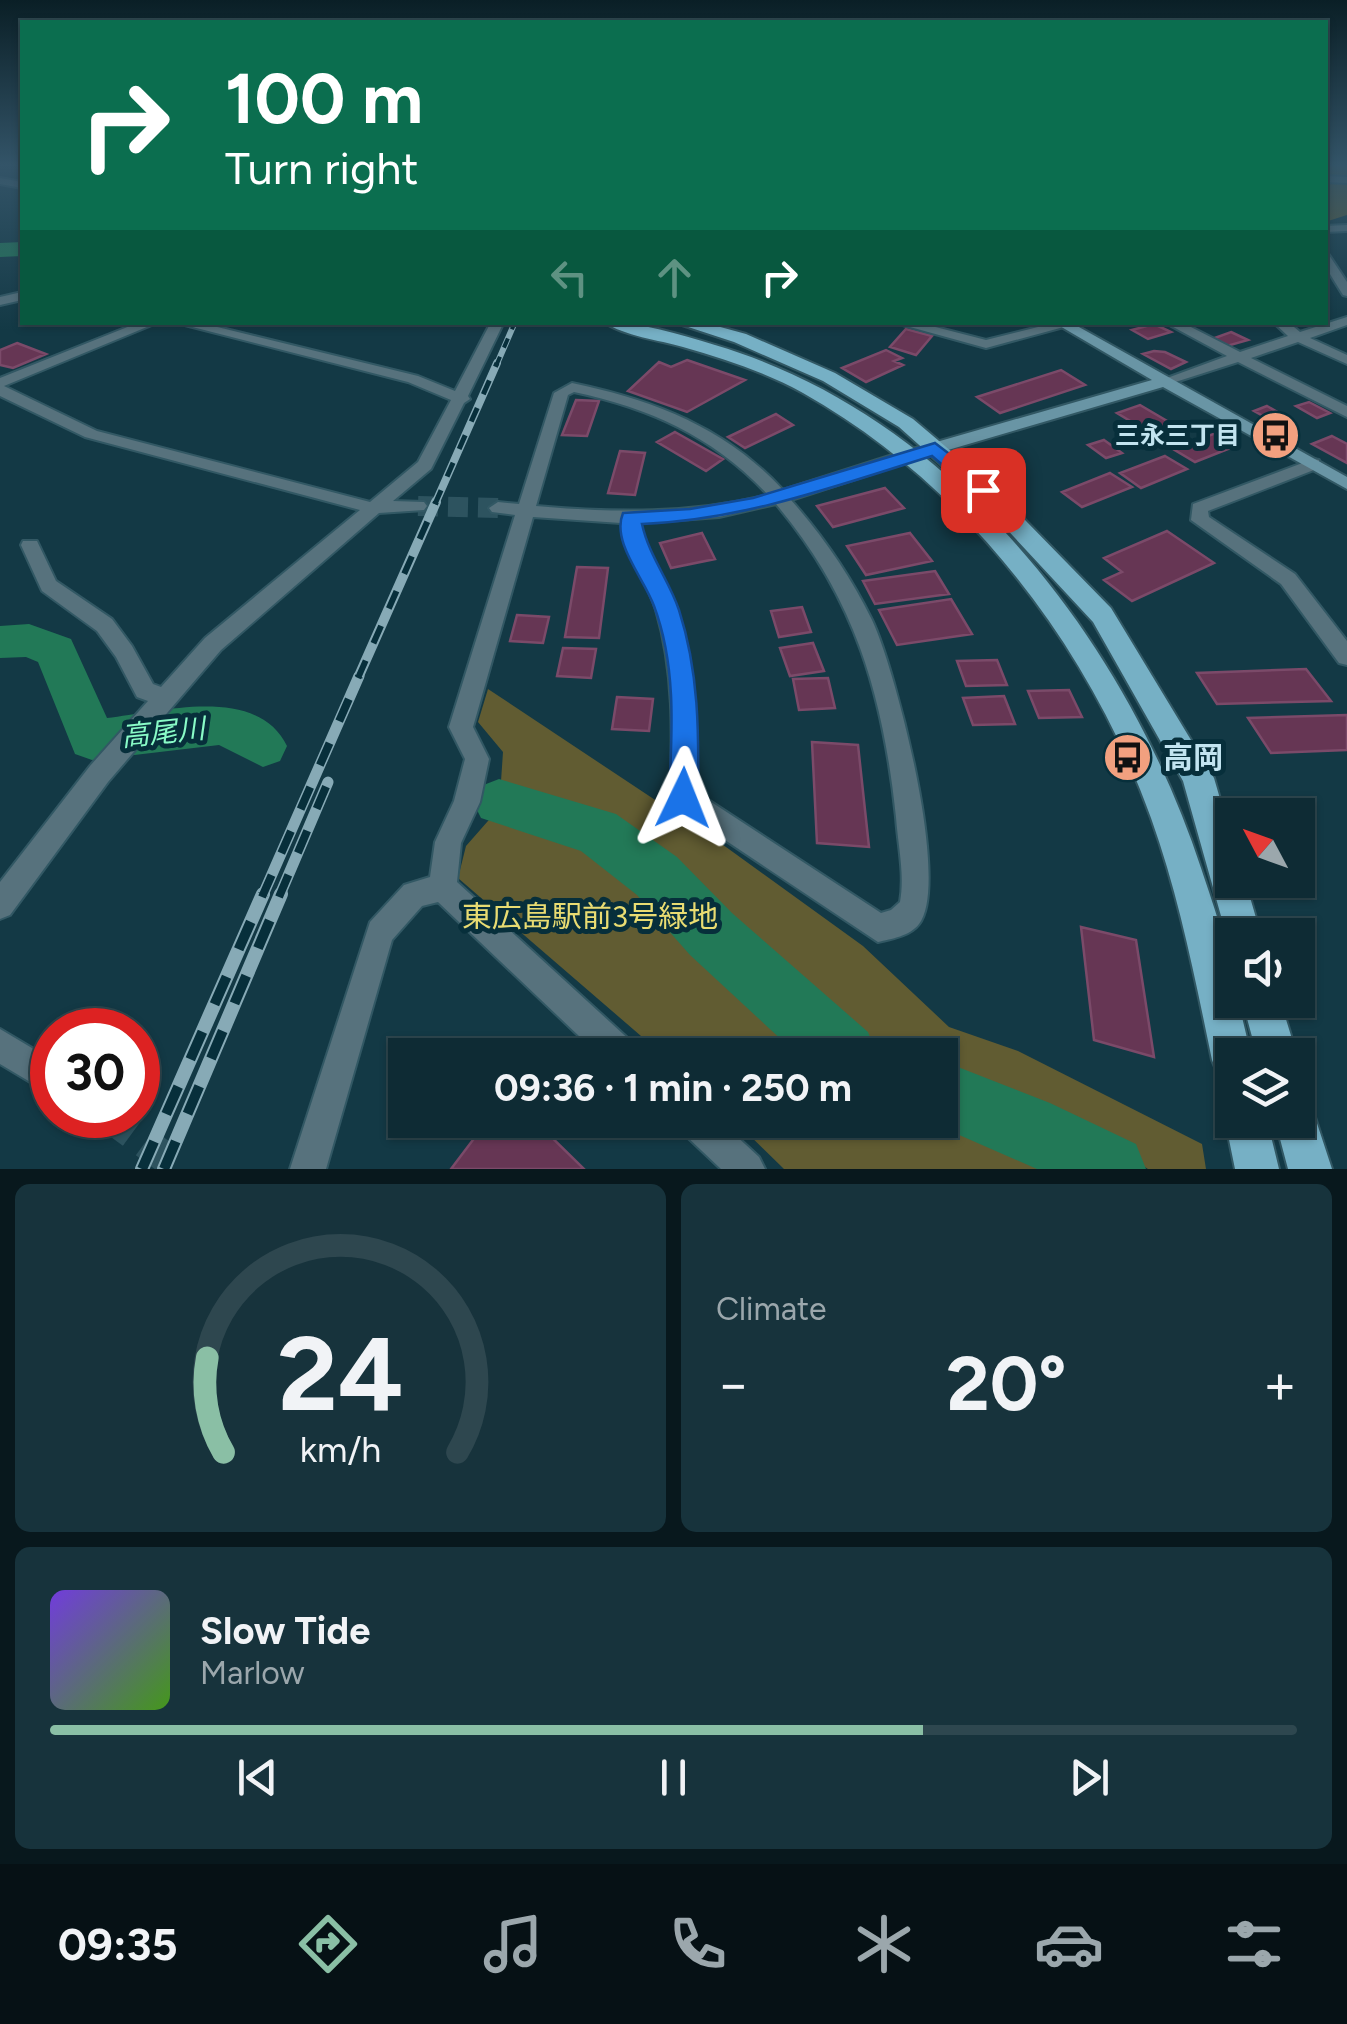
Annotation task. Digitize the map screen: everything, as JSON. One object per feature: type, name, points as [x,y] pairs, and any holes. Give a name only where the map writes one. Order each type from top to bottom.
[{"type":"main road","points":[[623,325],[720,352],[809,389],[983,490],[1102,614],[1198,778],[1238,918]]},
{"type":"main road","points":[[693,325],[740,338],[829,377],[906,423],[921,452],[1012,553],[1065,622],[1153,784],[1206,942],[1227,1038]]},
{"type":"main road","points":[[1250,1138],[1257,1169]]},
{"type":"main road","points":[[1301,1138],[1310,1169]]},
{"type":"street","points":[[1328,263],[1347,292]]},
{"type":"street","points":[[498,508],[630,518],[690,516],[778,498],[1166,381],[1347,321]]},
{"type":"street","points":[[0,387],[146,325]]},
{"type":"street","points":[[192,325],[413,378],[462,399]]},
{"type":"street","points":[[0,904],[99,774],[213,644],[425,465],[497,325]]},
{"type":"street","points":[[910,325],[986,344],[1058,325]]},
{"type":"street","points":[[1064,325],[1347,484]]},
{"type":"street","points":[[1176,325],[1347,412]]},
{"type":"street","points":[[1283,325],[1296,336],[1347,360]]},
{"type":"street","points":[[0,387],[91,434],[373,508],[418,506]]},
{"type":"street","points":[[442,887],[448,842],[466,802],[476,758],[461,727],[561,392],[572,387],[638,403],[716,439],[748,464],[778,498],[848,595],[877,656],[900,735],[913,856],[914,908],[901,923],[878,928],[683,798],[686,718],[679,653],[666,605],[636,548],[630,518]]},
{"type":"street","points":[[1313,464],[1199,508],[1200,520],[1288,580],[1347,657]]},
{"type":"street","points":[[30,546],[44,584],[96,617],[114,636],[145,690],[166,698]]},
{"type":"street","points":[[442,887],[606,1038]]},
{"type":"street","points":[[308,1169],[380,932],[414,895],[442,887]]},
{"type":"street","points":[[0,1045],[30,1065]]},
{"type":"street","points":[[713,1138],[746,1169]]},
{"type":"green space","points":[[488,689],[726,847],[863,946],[949,1027],[1018,1051],[1202,1144],[1206,1169],[1148,1169],[1090,1134],[958,1082],[958,1038],[862,1038],[835,1024],[705,902],[602,817],[551,799],[500,796],[503,752],[478,722]]},
{"type":"green space","name":"東広島駅前3号緑地","points":[[495,813],[574,836],[646,890],[807,1038],[643,1038],[458,878],[466,846]]},
{"type":"green space","points":[[958,1122],[1088,1169],[784,1169],[752,1138],[958,1138]]},
{"type":"building","points":[[1156,325],[1171,332],[1148,339],[1132,330]]},
{"type":"building","points":[[906,329],[932,336],[916,355],[890,347]]},
{"type":"building","points":[[1231,332],[1248,340],[1227,346],[1212,339]]},
{"type":"building","points":[[17,343],[46,354],[13,368],[0,365],[0,350]]},
{"type":"building","points":[[886,350],[902,358],[894,361],[903,365],[866,382],[842,368]]},
{"type":"building","points":[[1154,351],[1186,362],[1171,369],[1143,354]]},
{"type":"building","points":[[687,360],[745,380],[687,412],[628,391],[659,362],[671,367]]},
{"type":"building","points":[[1061,370],[1085,385],[1000,413],[977,397]]},
{"type":"building","points":[[576,400],[599,401],[587,436],[562,435]]},
{"type":"building","points":[[1309,402],[1330,413],[1317,418],[1296,406]]},
{"type":"building","points":[[1140,405],[1179,428],[1160,439],[1117,413]]},
{"type":"building","points":[[1267,406],[1288,418],[1274,422],[1254,411]]},
{"type":"building","points":[[776,414],[793,425],[745,448],[728,437]]},
{"type":"building","points":[[675,432],[723,459],[706,471],[657,442]]},
{"type":"building","points":[[1216,433],[1238,445],[1195,462],[1173,449]]},
{"type":"building","points":[[1332,436],[1347,444],[1347,463],[1312,444]]},
{"type":"building","points":[[1104,440],[1122,453],[1106,458],[1088,445]]},
{"type":"building","points":[[620,451],[645,453],[635,495],[608,493]]},
{"type":"building","points":[[1165,456],[1187,469],[1141,488],[1120,473]]},
{"type":"building","points":[[1110,473],[1132,487],[1082,507],[1062,492]]},
{"type":"building","points":[[885,488],[904,508],[833,527],[817,506]]},
{"type":"building","points":[[1167,531],[1214,563],[1132,601],[1104,580],[1122,572],[1104,558]]},
{"type":"building","points":[[702,533],[715,559],[671,568],[660,543]]},
{"type":"building","points":[[910,533],[932,561],[866,575],[847,546]]},
{"type":"building","points":[[577,567],[608,568],[599,638],[565,637]]},
{"type":"building","points":[[935,571],[949,594],[875,604],[863,581]]},
{"type":"building","points":[[951,599],[972,634],[897,645],[879,610]]},
{"type":"building","points":[[802,607],[811,632],[779,637],[771,611]]},
{"type":"building","points":[[517,615],[549,617],[543,643],[510,641]]},
{"type":"building","points":[[813,643],[824,671],[790,676],[780,648]]},
{"type":"building","points":[[563,648],[596,649],[591,678],[557,676]]},
{"type":"building","points":[[997,660],[1007,685],[966,686],[957,661]]},
{"type":"building","points":[[1306,669],[1331,701],[1217,704],[1197,673]]},
{"type":"building","points":[[828,678],[835,708],[799,710],[793,679]]},
{"type":"building","points":[[1069,690],[1082,717],[1039,718],[1028,691]]},
{"type":"building","points":[[1004,696],[1015,724],[973,725],[963,698]]},
{"type":"building","points":[[617,697],[653,699],[649,731],[612,729]]},
{"type":"building","points":[[1347,715],[1347,750],[1271,753],[1248,718]]},
{"type":"building","points":[[812,742],[858,745],[869,847],[817,843]]},
{"type":"building","points":[[1081,927],[1136,940],[1154,1057],[1094,1040]]},
{"type":"building","points":[[474,1138],[552,1138],[584,1169],[451,1169]]},
{"type":"waterway","points":[[0,250],[20,249]]},
{"type":"waterway","name":"高尾川","points":[[0,642],[29,640],[56,651],[92,740],[225,725],[263,746]]},
{"type":"waterway","name":"高尾川","points":[[499,802],[597,831],[657,876],[711,934],[826,1038]]},
{"type":"waterway","name":"高尾川","points":[[958,1100],[1026,1127],[1111,1169]]},
{"type":"tunnel","points":[[418,506],[498,508]]},
{"type":"tunnel","points":[[139,1138],[181,1169]]},
{"type":"railway","points":[[496,366],[514,325]]},
{"type":"railway","points":[[435,504],[497,363]]},
{"type":"railway","points":[[358,678],[436,502]]},
{"type":"railway","points":[[262,897],[359,676]]},
{"type":"railway","points":[[279,897],[328,782]]},
{"type":"railway","points":[[142,1169],[263,894]]},
{"type":"railway","points":[[164,1169],[281,894]]},
{"type":"place","name":"三永三丁目","points":[[1275,435]]},
{"type":"place","name":"高岡","points":[[1128,758]]},
{"type":"route","points":[[683,798],[686,718],[679,653],[666,605],[651,570],[636,548],[630,518],[690,516],[756,504],[935,449],[983,490]]}]
